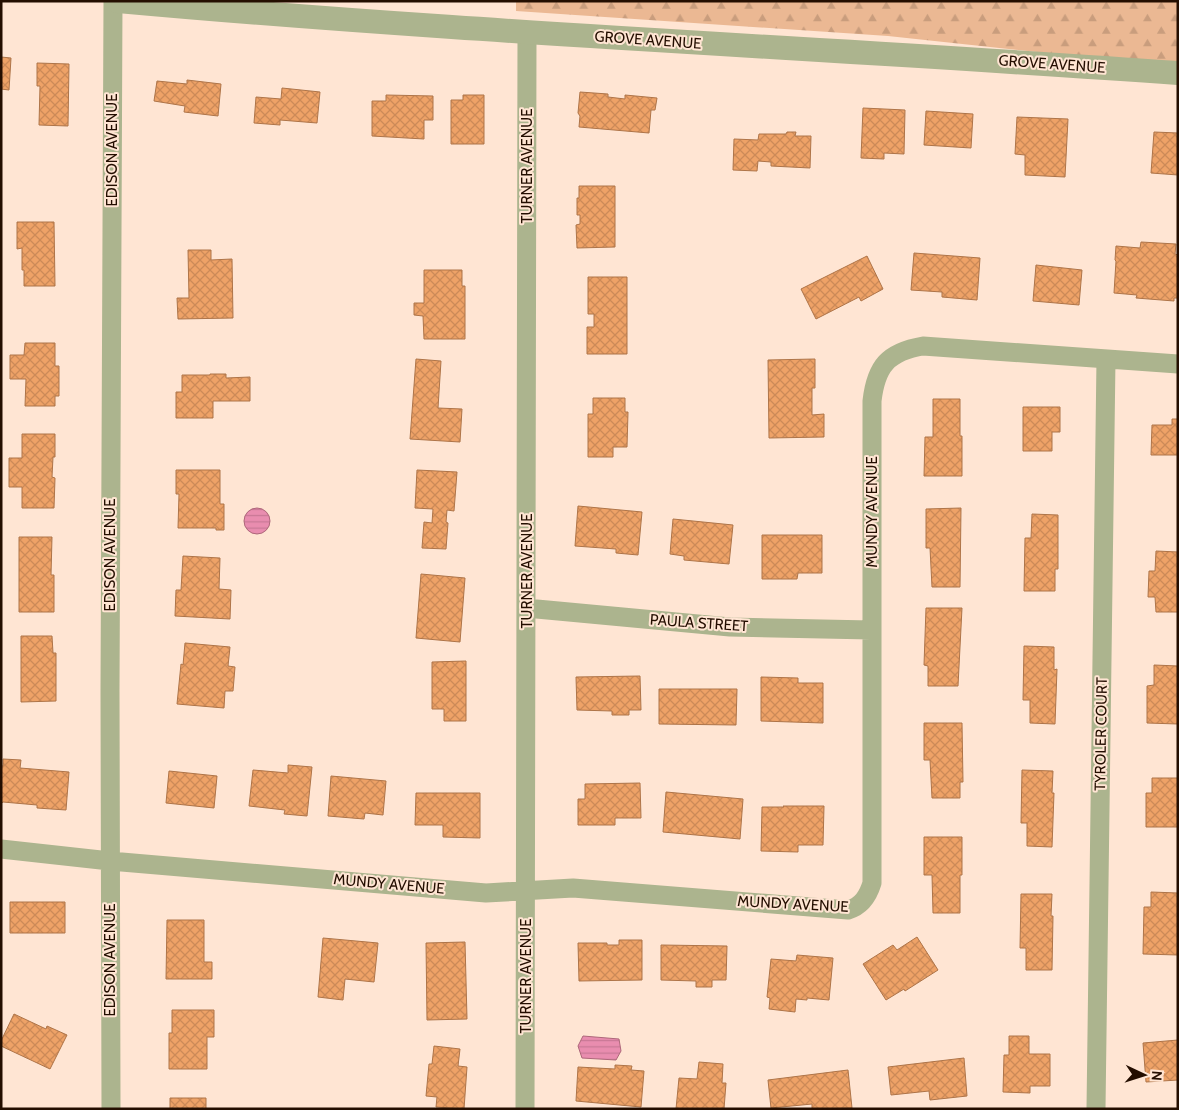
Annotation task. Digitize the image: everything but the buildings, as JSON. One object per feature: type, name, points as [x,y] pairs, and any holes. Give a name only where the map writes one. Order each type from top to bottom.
[{"type":"street","name":"EDISON AVENUE","points":[[111,1109],[113,1]]},
{"type":"street","name":"GROVE AVENUE","points":[[118,1],[262,8],[527,32],[997,60],[1178,73]]},
{"type":"street","name":"TURNER AVENUE","points":[[525,1109],[527,32]]},
{"type":"street","name":"MUNDY AVENUE","points":[[1,849],[110,861],[486,893],[573,888],[848,910],[857,908],[869,892],[872,883],[872,401],[878,373],[896,354],[910,348],[923,346],[1178,364]]},
{"type":"street","name":"TYROLER COURT","points":[[1096,1109],[1106,359]]},
{"type":"street","name":"PAULA STREET","points":[[526,608],[730,627],[872,630]]},
{"type":"green space","points":[[516,1],[1178,1],[1178,67],[888,36],[516,11]]},
{"type":"shaded area","points":[[257,508],[266,512],[270,521],[266,530],[257,534],[248,530],[244,521],[248,512]]},
{"type":"shaded area","points":[[583,1036],[619,1039],[621,1051],[616,1060],[582,1058],[578,1046]]}]
